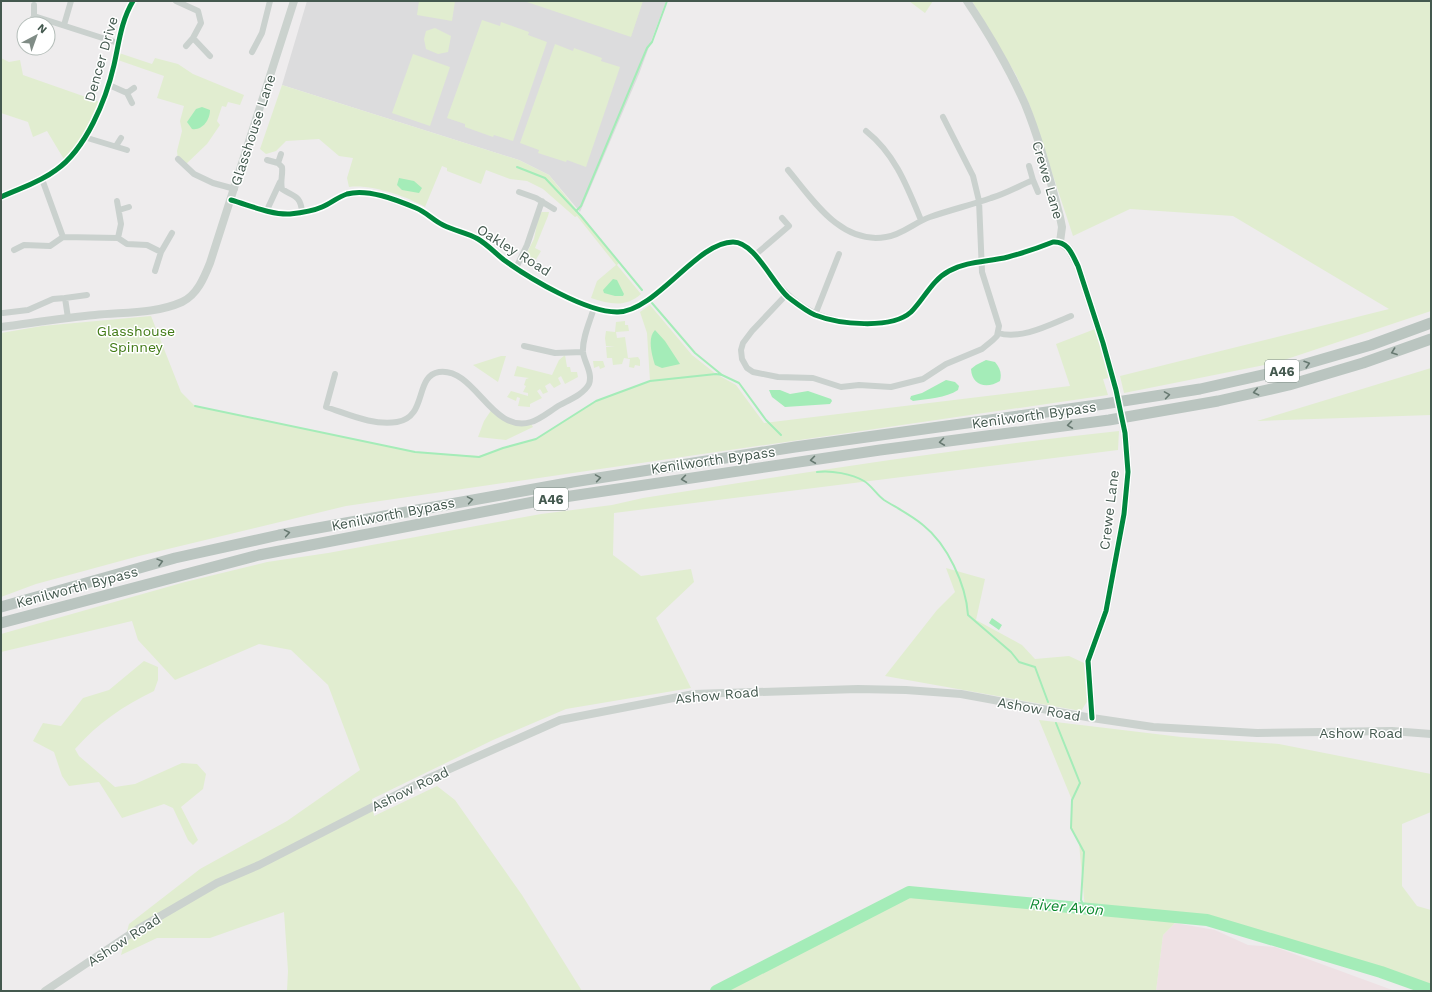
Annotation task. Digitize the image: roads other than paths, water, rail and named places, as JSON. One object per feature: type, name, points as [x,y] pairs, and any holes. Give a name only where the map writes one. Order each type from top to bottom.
[{"type":"highway","name":"Kenilworth Bypass","points":[[1,607],[175,558],[286,534],[573,482],[794,447],[1128,401],[1200,389],[1285,370],[1371,344],[1431,323]]},
{"type":"highway","name":"Kenilworth Bypass","points":[[1,623],[259,555],[544,500],[880,450],[1109,420],[1218,401],[1289,385],[1363,363],[1431,339]]},
{"type":"main road","name":"Glasshouse Lane","points":[[1,327],[68,318],[146,311],[166,307],[183,301],[192,294],[204,277],[231,200],[294,1]]},
{"type":"main road","name":"Crewe Lane","points":[[967,1],[989,34],[1009,70],[1026,106],[1060,218],[1062,227],[1060,242],[1069,249],[1078,266],[1103,343],[1116,390],[1125,433],[1127,464],[1124,514],[1106,611],[1088,661],[1092,718]]},
{"type":"main road","name":"Ashow Road","points":[[45,991],[138,929],[217,883],[259,866],[427,780],[560,720],[694,694],[858,689],[961,694],[1092,718],[1153,727],[1256,733],[1392,731],[1431,734]]},
{"type":"street","points":[[64,25],[72,1]]},
{"type":"street","name":"Dencer Drive","points":[[2,197],[22,190],[57,170],[72,154],[84,137],[103,103],[109,85],[122,25],[133,1]]},
{"type":"street","points":[[176,1],[198,11]]},
{"type":"street","points":[[252,52],[262,33],[270,1]]},
{"type":"street","points":[[34,4],[34,16]]},
{"type":"street","points":[[198,11],[204,8]]},
{"type":"street","points":[[186,46],[193,38],[201,23],[198,11]]},
{"type":"street","points":[[56,23],[118,43]]},
{"type":"street","points":[[193,38],[210,56]]},
{"type":"street","points":[[109,85],[127,93],[132,103]]},
{"type":"street","points":[[127,93],[134,88]]},
{"type":"street","points":[[786,295],[752,331],[743,343],[741,354],[744,363],[753,372],[778,377],[813,378],[841,387],[859,385],[891,387],[923,378],[946,364],[982,349],[993,340],[998,333],[998,321],[984,280],[979,201],[973,176],[943,117]]},
{"type":"street","points":[[866,131],[878,140],[890,155],[906,184],[921,220]]},
{"type":"street","points":[[84,137],[127,150]]},
{"type":"street","points":[[116,146],[121,138]]},
{"type":"street","points":[[278,163],[282,154]]},
{"type":"street","points":[[178,159],[194,174],[213,183],[234,189]]},
{"type":"street","points":[[231,200],[267,210],[280,182],[282,167],[278,163],[267,160]]},
{"type":"street","points":[[1029,166],[1038,192]]},
{"type":"street","points":[[788,170],[805,185],[818,206],[835,222],[849,232],[874,238],[889,236],[921,220],[992,198],[1033,180]]},
{"type":"street","points":[[42,179],[63,237]]},
{"type":"street","points":[[280,182],[282,189],[295,195],[300,200],[302,211]]},
{"type":"street","points":[[1,189],[2,197]]},
{"type":"street","points":[[519,192],[542,201],[554,209]]},
{"type":"street","name":"Oakley Road","points":[[267,210],[289,214],[322,207],[349,193],[371,193],[418,208],[444,225],[477,238],[516,268],[576,301],[594,308],[611,312],[630,310],[658,292],[711,248],[730,242],[737,242],[755,255]]},
{"type":"street","points":[[117,201],[121,224],[118,238]]},
{"type":"street","points":[[516,268],[527,246],[542,201]]},
{"type":"street","points":[[119,210],[130,208]]},
{"type":"street","points":[[782,218],[789,226],[755,255],[786,295],[815,315],[835,321],[861,323],[896,321],[909,313],[932,285],[949,271],[982,261],[1008,257],[1060,242]]},
{"type":"street","points":[[155,271],[161,252],[172,233]]},
{"type":"street","points":[[14,250],[24,245],[50,246],[63,237],[118,238],[127,244],[147,245],[161,252]]},
{"type":"street","points":[[815,315],[840,254]]},
{"type":"street","points":[[3,313],[28,310],[53,299],[87,295]]},
{"type":"street","points":[[65,298],[68,318]]},
{"type":"street","points":[[335,374],[326,407],[376,422],[396,422],[407,419],[417,408],[428,378],[432,374],[443,372],[454,375],[467,383],[488,406],[502,416],[516,422],[530,422],[586,389],[590,377],[583,352],[584,343],[594,308]]},
{"type":"street","points":[[998,333],[1010,336],[1024,333],[1071,316]]},
{"type":"street","points":[[524,346],[555,353],[583,352]]},
{"type":"waterway","points":[[576,211],[581,206],[647,48],[652,42],[667,1]]},
{"type":"waterway","points":[[517,167],[545,178],[581,216],[642,290]]},
{"type":"waterway","points":[[652,303],[695,353],[722,375],[739,383],[766,420],[781,435]]},
{"type":"waterway","points":[[195,406],[415,452],[479,457],[503,448],[536,439],[596,401],[650,381],[716,374],[722,375]]},
{"type":"waterway","points":[[817,472],[841,473],[854,476],[864,481],[870,485],[884,500],[914,518],[932,533],[954,566],[964,591],[968,615],[1011,652],[1019,662],[1035,667],[1048,702]]},
{"type":"waterway","points":[[1056,723],[1080,783],[1072,800],[1071,828],[1084,852],[1081,900],[1085,909]]},
{"type":"waterway","name":"River Avon","points":[[716,991],[909,892],[1207,920],[1381,972],[1431,990]]},
{"type":"park label","name":"Glasshouse Spinney","points":[[136,340]]}]
